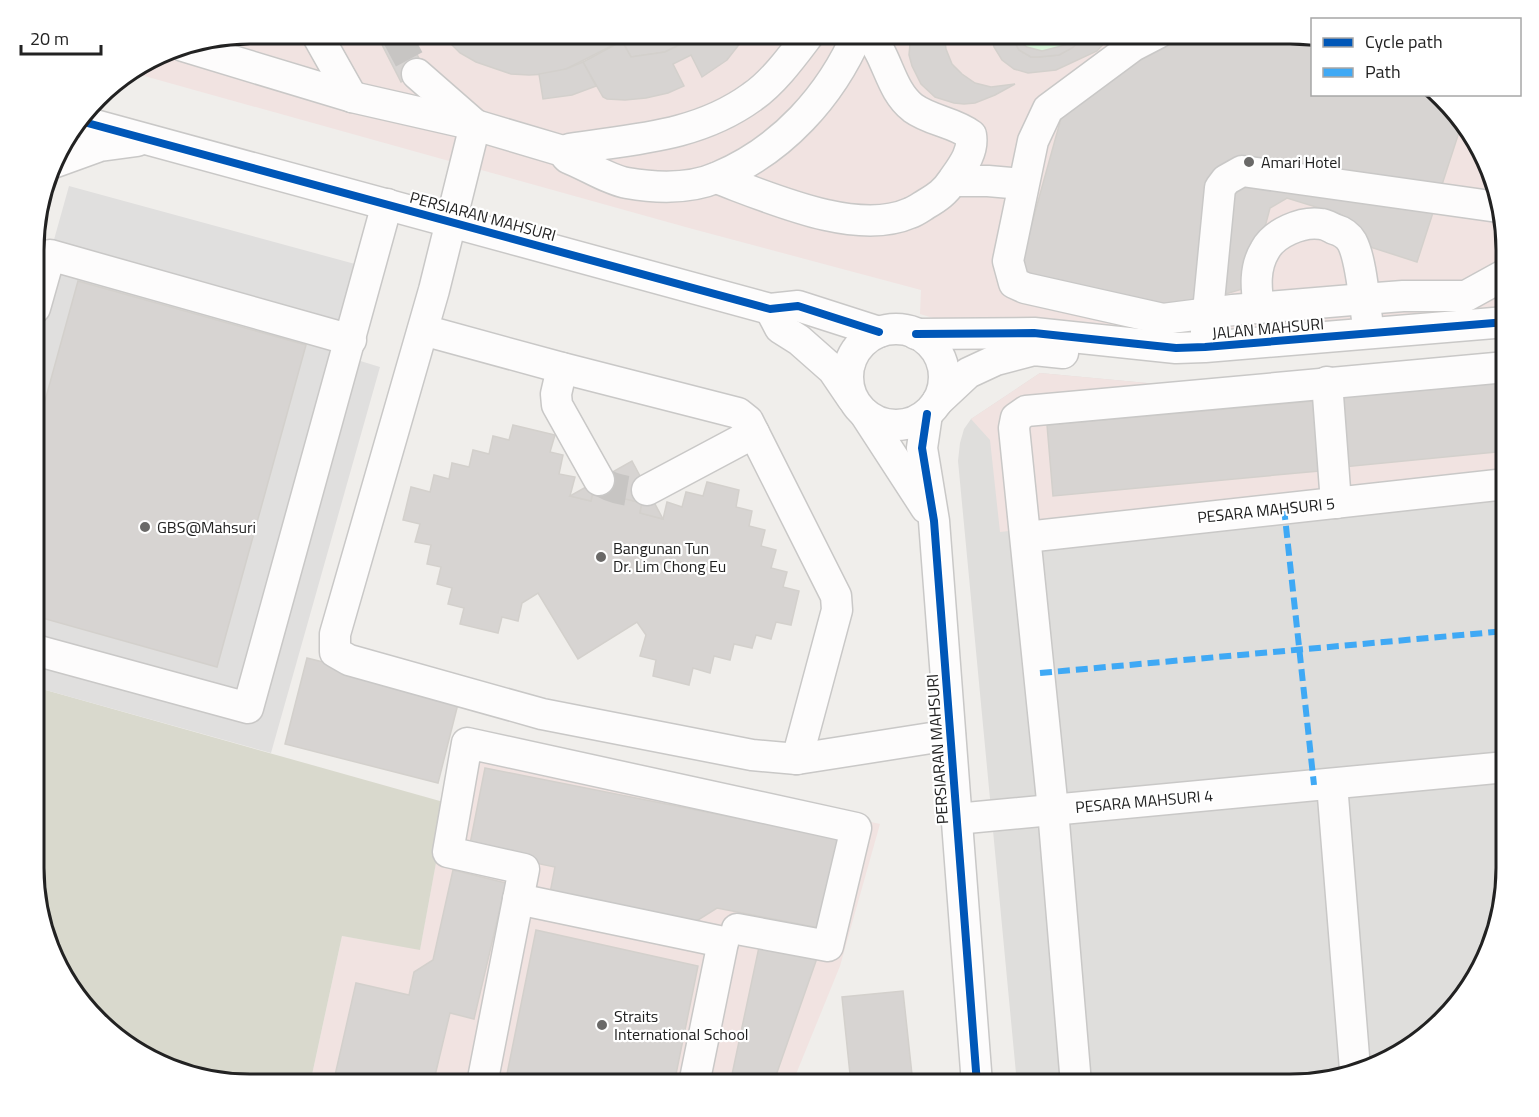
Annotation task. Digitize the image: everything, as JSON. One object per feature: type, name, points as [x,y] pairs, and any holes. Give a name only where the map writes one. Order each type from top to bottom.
[{"type":"street","points":[[322,44],[352,97]]},
{"type":"street","points":[[566,152],[569,149],[675,133],[720,118],[754,96],[802,44]]},
{"type":"street","points":[[566,152],[568,158],[624,183],[682,186],[717,178],[786,136],[832,83],[848,58],[854,44]]},
{"type":"street","points":[[717,178],[798,209],[847,218],[882,220],[909,214],[944,193],[966,160],[973,143],[971,135],[964,130],[927,117],[911,107],[898,90],[875,44]]},
{"type":"street","points":[[1137,44],[1048,109],[1033,141],[1023,184],[1008,261],[1014,283],[1025,288],[1163,319],[1403,296],[1466,296],[1495,280]]},
{"type":"street","points":[[198,50],[352,97],[476,125],[566,152]]},
{"type":"street","points":[[417,74],[476,125]]},
{"type":"street","points":[[96,112],[146,140]]},
{"type":"street","name":"PERSIARAN MAHSURI","points":[[87,124],[770,309],[798,306],[879,332]]},
{"type":"street","points":[[476,125],[423,330],[335,634],[335,652],[349,660],[542,714],[752,755],[797,759],[950,735]]},
{"type":"street","points":[[65,159],[100,146],[146,140]]},
{"type":"street","points":[[1205,347],[1220,188],[1226,180],[1242,171],[1490,206]]},
{"type":"street","points":[[953,181],[1023,184]]},
{"type":"street","points":[[44,652],[248,708],[387,204]]},
{"type":"street","points":[[1259,308],[1256,286],[1257,269],[1265,249],[1275,238],[1287,231],[1306,225],[1321,224],[1342,232],[1351,240],[1356,253],[1370,333]]},
{"type":"street","points":[[44,276],[50,255],[351,340]]},
{"type":"street","name":"PERSIARAN MAHSURI","points":[[770,309],[780,328],[799,340],[833,370],[934,521]]},
{"type":"street","name":"JALAN MAHSURI","points":[[1034,342],[1176,348],[1205,347],[1495,323]]},
{"type":"street","points":[[423,330],[738,413],[748,421],[836,596],[837,610],[797,759]]},
{"type":"street","points":[[897,330],[1034,342],[969,373],[916,422],[889,425],[876,421],[860,409],[850,391],[848,377],[850,363],[856,350],[866,339],[879,332],[897,330]]},
{"type":"street","points":[[916,333],[929,343],[938,355],[943,371],[943,387],[932,408]]},
{"type":"street","name":"JALAN MAHSURI","points":[[1034,342],[1176,365],[1206,365],[1495,340]]},
{"type":"street","points":[[562,368],[556,394],[557,405],[599,480]]},
{"type":"street","points":[[1075,1074],[1053,810],[1014,428],[1016,418],[1026,411],[1495,368]]},
{"type":"street","points":[[1327,382],[1336,503]]},
{"type":"street","name":"PERSIARAN MAHSURI","points":[[932,408],[922,448],[934,521],[976,1074]]},
{"type":"street","points":[[647,490],[754,433]]},
{"type":"street","name":"PESARA MAHSURI 5","points":[[1026,537],[1495,485]]},
{"type":"street","points":[[484,1073],[518,899],[524,869],[448,852],[467,743],[856,828],[828,946],[798,933],[733,928],[518,899]]},
{"type":"street","name":"PESARA MAHSURI 4","points":[[956,819],[1495,768]]},
{"type":"street","points":[[1332,784],[1355,1063]]},
{"type":"street","points":[[697,1073],[733,928]]},
{"type":"shaded area","points":[[236,44],[1311,45],[1311,96],[1426,96],[1461,135],[1480,171],[1494,223],[1495,323],[1182,346],[956,325],[920,314],[921,290],[689,228],[140,75],[171,59],[209,47]]},
{"type":"shaded area","points":[[69,186],[355,264],[331,352],[380,367],[271,753],[44,690],[44,619],[217,667],[78,281],[44,404],[44,252],[50,254]]},
{"type":"shaded area","points":[[1495,357],[1495,881],[1492,908],[1485,934],[1474,959],[1453,993],[1435,1013],[1404,1039],[1356,1063],[1330,1070],[1290,1074],[1016,1074],[958,461],[960,443],[964,429],[971,419],[1040,373],[1190,387]]},
{"type":"shaded area","points":[[1495,357],[1495,477],[1000,532],[990,440],[971,419],[1040,373],[1190,387]]},
{"type":"shaded area","points":[[44,690],[447,803],[420,950],[342,936],[312,1073],[236,1073],[209,1070],[183,1063],[158,1052],[124,1031],[86,993],[71,970],[59,946],[47,908],[44,881]]},
{"type":"shaded area","points":[[466,732],[880,824],[840,966],[796,1074],[312,1073],[342,936],[420,949],[447,803]]},
{"type":"green space","points":[[1023,44],[1065,45],[1044,51]]},
{"type":"building","points":[[382,44],[412,44],[425,70],[401,82]]},
{"type":"building","points":[[451,44],[615,44],[566,69],[548,74],[511,74],[476,62],[460,53]]},
{"type":"building","points":[[616,44],[624,44],[631,57],[665,52],[681,44],[739,44],[727,60],[702,77],[691,55],[673,64],[684,86],[668,93],[646,98],[625,100],[603,97],[583,62]]},
{"type":"building","points":[[624,44],[681,44],[665,52],[631,57]]},
{"type":"building","points":[[910,44],[945,44],[952,64],[975,83],[991,87],[1015,84],[975,103],[954,103],[935,97],[921,84],[909,55]]},
{"type":"building","points":[[993,44],[1016,44],[1019,50],[1031,57],[1038,57],[1059,55],[1077,44],[1104,44],[1097,51],[1056,70],[1028,73],[1014,69],[1002,60]]},
{"type":"building","points":[[1016,44],[1023,44],[1042,51],[1064,44],[1077,44],[1059,55],[1031,57],[1019,50]]},
{"type":"building","name":"Amari Hotel","points":[[1164,44],[1303,44],[1311,45],[1311,96],[1426,96],[1459,132],[1417,262],[1336,236],[1342,215],[1287,198],[1270,208],[1249,287],[1166,312],[1019,270],[1065,104]]},
{"type":"building","points":[[583,62],[596,86],[572,95],[543,99],[539,74],[566,69]]},
{"type":"building","name":"GBS@Mahsuri","points":[[78,281],[306,345],[217,667],[44,619],[44,404]]},
{"type":"building","points":[[1495,382],[1495,452],[1343,467],[1337,397]]},
{"type":"building","points":[[1313,401],[1319,471],[1053,496],[1047,425]]},
{"type":"building","name":"Bangunan Tun Dr. Lim Chong Eu","points":[[513,425],[555,435],[550,452],[563,455],[559,474],[575,477],[570,496],[591,501],[593,491],[642,503],[640,513],[663,519],[667,502],[682,507],[686,492],[703,496],[707,482],[739,490],[736,507],[752,511],[749,526],[765,530],[761,546],[776,550],[771,568],[787,572],[783,587],[799,591],[791,625],[776,622],[771,639],[756,635],[752,648],[734,644],[730,660],[714,656],[710,673],[693,668],[689,685],[653,676],[656,660],[640,656],[646,635],[637,622],[578,659],[538,593],[522,603],[518,621],[502,617],[498,633],[460,624],[464,608],[448,604],[452,588],[437,584],[441,567],[427,564],[431,545],[415,542],[420,524],[403,520],[411,487],[430,492],[434,475],[449,479],[452,463],[469,467],[473,450],[489,454],[493,436],[509,440]]},
{"type":"building","points":[[632,461],[663,519],[640,513],[642,503],[593,491],[591,501],[570,496]]},
{"type":"building","points":[[307,658],[460,696],[438,783],[285,744]]},
{"type":"building","points":[[485,768],[847,840],[829,930],[717,908],[695,922],[550,893],[555,867],[469,849]]},
{"type":"building","points":[[453,870],[506,883],[474,1019],[450,1013],[436,1073],[335,1073],[356,983],[409,995],[414,972],[433,960]]},
{"type":"building","name":"Straits International School","points":[[536,930],[698,966],[676,1073],[507,1073]]},
{"type":"building","points":[[759,947],[817,958],[777,1074],[732,1073]]},
{"type":"building","points":[[903,991],[912,1074],[850,1074],[842,997]]},
{"type":"tunnel","points":[[401,44],[417,74]]},
{"type":"tunnel","points":[[599,480],[622,490],[636,492],[647,490]]},
{"type":"marked path","points":[[1284,508],[1314,785]]},
{"type":"marked path","points":[[1040,673],[1495,632]]},
{"type":"cycle path","points":[[88,123],[770,309],[798,306],[879,332]]},
{"type":"cycle path","points":[[916,334],[1034,333],[1176,348],[1495,323]]},
{"type":"cycle path","points":[[927,414],[922,448],[934,521],[976,1074]]},
{"type":"place","name":"Amari Hotel","points":[[1249,162]]},
{"type":"place","name":"GBS@Mahsuri","points":[[145,527]]},
{"type":"place","name":"Bangunan Tun Dr. Lim Chong Eu","points":[[601,557]]},
{"type":"place","name":"Straits International School","points":[[602,1025]]}]
